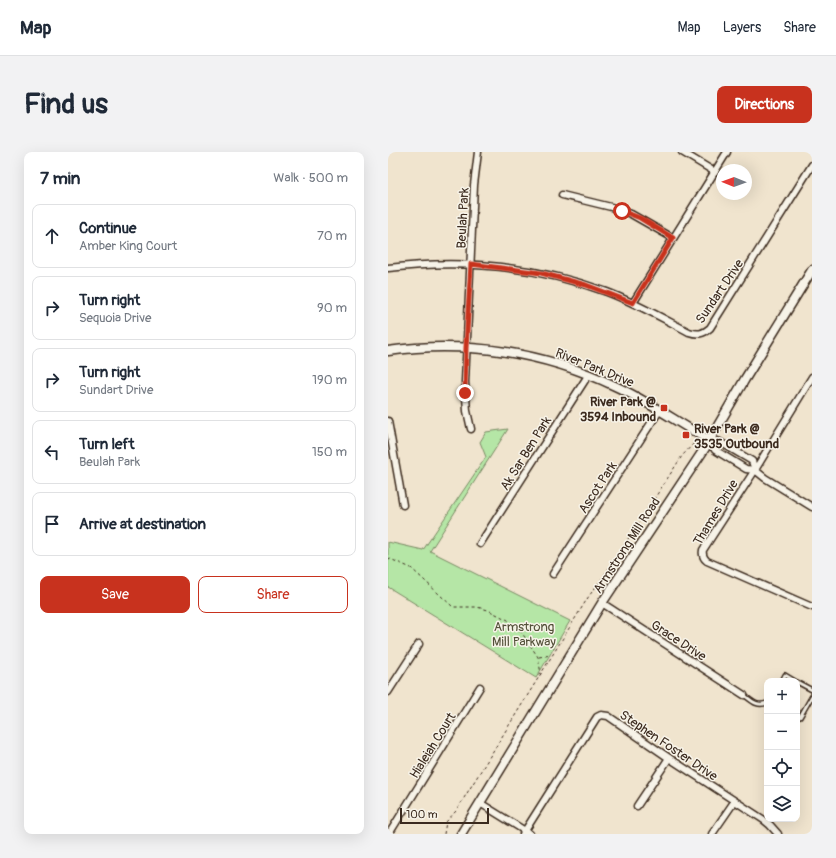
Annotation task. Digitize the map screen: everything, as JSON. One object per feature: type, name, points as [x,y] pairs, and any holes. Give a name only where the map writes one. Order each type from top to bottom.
[{"type":"main road","name":"Armstrong Mill Road","points":[[461,834],[602,603],[709,440],[812,270]]},
{"type":"main road","name":"River Park Drive","points":[[388,351],[420,347],[466,348],[529,355],[558,363],[616,386],[709,440]]},
{"type":"street","name":"Beulah Park","points":[[471,429],[465,393],[466,348],[474,185],[478,152]]},
{"type":"street","points":[[682,152],[715,172]]},
{"type":"street","points":[[633,303],[727,152]]},
{"type":"street","name":"Sundart Drive","points":[[388,268],[416,264],[471,264],[541,273],[586,285],[633,303],[689,332],[698,334],[706,332],[710,328],[812,165]]},
{"type":"street","points":[[562,195],[611,207],[631,214],[673,238]]},
{"type":"street","name":"Ak Sar Ben Park","points":[[480,544],[588,374]]},
{"type":"street","name":"Thames Drive","points":[[812,377],[755,470],[703,550],[703,556],[707,561],[812,607]]},
{"type":"street","name":"Ascot Park","points":[[553,574],[658,411]]},
{"type":"street","points":[[388,421],[403,505]]},
{"type":"street","name":"River Park Drive","points":[[709,440],[715,450],[746,469],[755,470],[774,484],[812,507]]},
{"type":"street","name":"River Park Drive","points":[[709,440],[720,442],[752,461],[755,470]]},
{"type":"street","name":"Grace Drive","points":[[602,603],[744,695]]},
{"type":"street","points":[[388,692],[419,644]]},
{"type":"street","name":"Hialeiah Court","points":[[389,834],[480,687]]},
{"type":"street","name":"Stephen Foster Drive","points":[[526,833],[599,716],[605,715],[770,825],[778,834]]},
{"type":"street","points":[[637,806],[669,758]]},
{"type":"street","points":[[712,834],[734,802]]},
{"type":"street","points":[[480,803],[526,833]]},
{"type":"lane","points":[[800,684],[812,690]]},
{"type":"lane","points":[[744,695],[756,704],[764,704]]},
{"type":"lane","points":[[800,717],[812,696]]},
{"type":"path","points":[[444,834],[446,822],[456,811],[589,596],[604,576],[680,460],[695,442]]},
{"type":"path","points":[[388,558],[411,568],[453,606],[480,608],[508,620],[522,634],[538,657],[541,674]]},
{"type":"path","points":[[538,657],[553,655]]},
{"type":"green space","name":"Armstrong Mill Parkway","points":[[508,429],[430,551],[570,621],[536,678],[388,587],[388,542],[423,550],[486,457],[480,442],[486,432]]},
{"type":"place","name":"River Park @ 3594 Inbound","points":[[664,408]]},
{"type":"place","name":"River Park @ 3535 Outbound","points":[[686,435]]},
{"type":"route","points":[[465,393],[471,264],[541,273],[586,285],[633,303],[673,238],[640,218],[622,211]]}]
